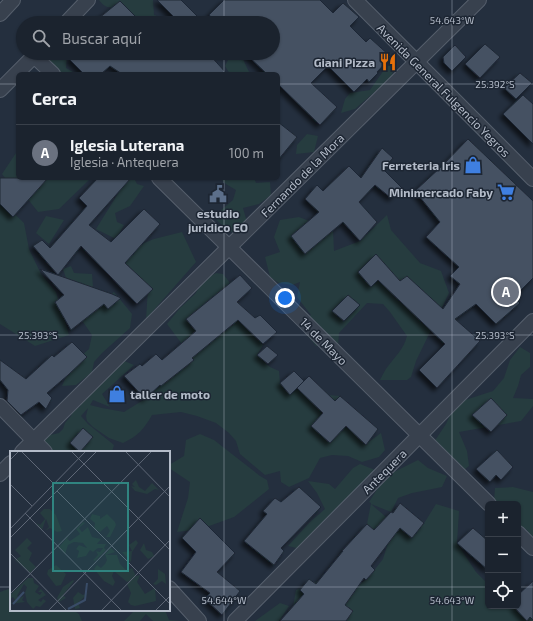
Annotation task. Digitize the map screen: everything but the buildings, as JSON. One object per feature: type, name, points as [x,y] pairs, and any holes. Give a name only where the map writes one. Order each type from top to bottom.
[{"type":"street","points":[[73,16],[88,0]]},
{"type":"street","name":"Avenida General Fulgencio Yegros","points":[[355,0],[533,179]]},
{"type":"street","name":"Fernando de la Mora","points":[[23,451],[479,0]]},
{"type":"street","points":[[18,72],[30,60]]},
{"type":"street","points":[[41,60],[51,72]]},
{"type":"street","points":[[0,90],[16,74]]},
{"type":"street","name":"14 de Mayo","points":[[161,180],[486,501]]},
{"type":"street","name":"Antequera","points":[[235,621],[533,321]]},
{"type":"street","points":[[0,406],[44,451]]},
{"type":"street","points":[[0,474],[10,464]]},
{"type":"street","points":[[521,536],[533,548]]},
{"type":"street","points":[[170,589],[199,621]]},
{"type":"green space","points":[[99,0],[153,0],[154,15],[157,16],[132,16],[122,7],[106,7]]},
{"type":"green space","points":[[49,60],[67,60],[66,68],[73,72],[56,72]]},
{"type":"green space","points":[[228,60],[243,60],[249,72],[229,72],[225,66]]},
{"type":"green space","points":[[391,64],[393,76],[355,109],[341,113],[345,99],[350,93],[370,90],[386,67]]},
{"type":"green space","points":[[307,134],[318,136],[314,152],[296,154],[297,145]]},
{"type":"green space","points":[[16,153],[17,180],[13,188],[2,174]]},
{"type":"green space","points":[[42,180],[89,180],[59,209],[38,212],[27,198]]},
{"type":"green space","points":[[121,180],[135,180],[137,184],[144,186],[130,206],[115,213],[117,222],[124,225],[116,239],[96,229],[124,184]]},
{"type":"green space","points":[[222,180],[255,180],[256,183],[270,182],[271,195],[259,204],[243,208],[247,222],[241,231],[230,232],[213,217],[233,200],[236,190]]},
{"type":"green space","points":[[0,200],[24,223],[29,249],[41,274],[56,292],[69,335],[35,346],[0,324]]},
{"type":"green space","points":[[387,215],[391,230],[420,263],[441,271],[449,293],[416,361],[411,377],[407,380],[380,380],[386,369],[401,350],[407,336],[383,304],[367,303],[339,333],[338,347],[316,346],[297,323],[311,315],[297,297],[300,282],[292,285],[279,283],[270,277],[265,257],[280,252],[274,237],[280,220],[299,217],[333,230],[334,251],[360,241]]},
{"type":"green space","points":[[46,216],[64,220],[49,244],[36,233]]},
{"type":"green space","points":[[182,232],[196,262],[146,319],[148,288],[129,266],[115,255],[154,239]]},
{"type":"green space","points":[[71,266],[74,273],[92,274],[94,300],[70,290],[63,269]]},
{"type":"green space","points":[[216,273],[223,274],[230,283],[186,319],[208,345],[248,312],[245,327],[263,345],[257,355],[270,367],[279,371],[280,383],[298,387],[313,403],[327,395],[340,396],[311,426],[330,443],[346,426],[366,444],[381,433],[385,450],[379,457],[362,462],[348,456],[332,455],[320,458],[309,478],[289,487],[281,482],[280,471],[265,475],[240,454],[236,441],[229,433],[216,423],[181,412],[152,415],[140,432],[133,438],[123,443],[109,438],[87,421],[86,416],[88,408],[81,416],[88,424],[114,445],[112,451],[40,451],[36,448],[46,436],[59,433],[63,429],[73,410],[80,407],[81,402],[86,400],[87,395],[95,382],[108,377],[110,369],[122,360],[134,365],[102,394],[110,407],[93,400],[90,405],[124,412],[145,399],[160,385],[161,386],[194,360],[167,324],[180,308],[195,294],[204,280]]},
{"type":"green space","points":[[114,292],[132,314],[130,328],[94,362],[92,372],[76,385],[62,386],[71,365],[89,349],[92,335],[79,316]]},
{"type":"green space","points":[[520,347],[530,353],[530,367],[521,375],[513,398],[533,399],[533,406],[521,421],[459,432],[467,451],[469,466],[459,474],[434,442],[446,424],[456,403],[493,391],[504,378],[510,360]]},
{"type":"green space","points":[[200,434],[214,440],[267,480],[269,489],[234,517],[201,529],[177,532],[188,498],[190,482],[170,469],[170,464],[184,456],[186,440]]},
{"type":"green space","points":[[418,460],[428,468],[447,476],[442,487],[412,493],[398,498],[391,512],[371,504],[386,517],[423,525],[436,504],[459,511],[457,543],[476,572],[485,581],[485,609],[515,609],[527,619],[533,616],[533,621],[320,621],[293,607],[296,590],[318,581],[347,602],[359,585],[369,577],[383,559],[388,543],[367,524],[371,503],[369,502],[378,488],[394,472]]},
{"type":"green space","points":[[360,464],[380,472],[305,550],[288,546],[310,522],[325,509],[317,493],[308,481],[329,484],[335,489],[353,468]]},
{"type":"green space","points":[[513,487],[533,492],[533,540],[527,530],[521,526],[521,501],[494,501],[495,488]]},
{"type":"green space","points":[[10,588],[10,611],[74,611],[79,614],[82,621],[0,621],[0,592]]},
{"type":"green space","points":[[280,603],[289,606],[279,621],[255,621]]},
{"type":"green space","points":[[131,611],[165,611],[169,620],[181,621],[153,621],[146,614],[140,621],[124,621],[133,612]]},
{"type":"place","name":"Giani Pizza","points":[[388,62]]},
{"type":"place","name":"Ferreteria Iris","points":[[473,165]]},
{"type":"place","name":"Minimercado Faby","points":[[506,192]]},
{"type":"place","name":"estudio juridico EO","points":[[218,194]]},
{"type":"place","name":"Iglesia Luterana","points":[[506,292]]},
{"type":"place","name":"taller de moto","points":[[117,394]]}]
